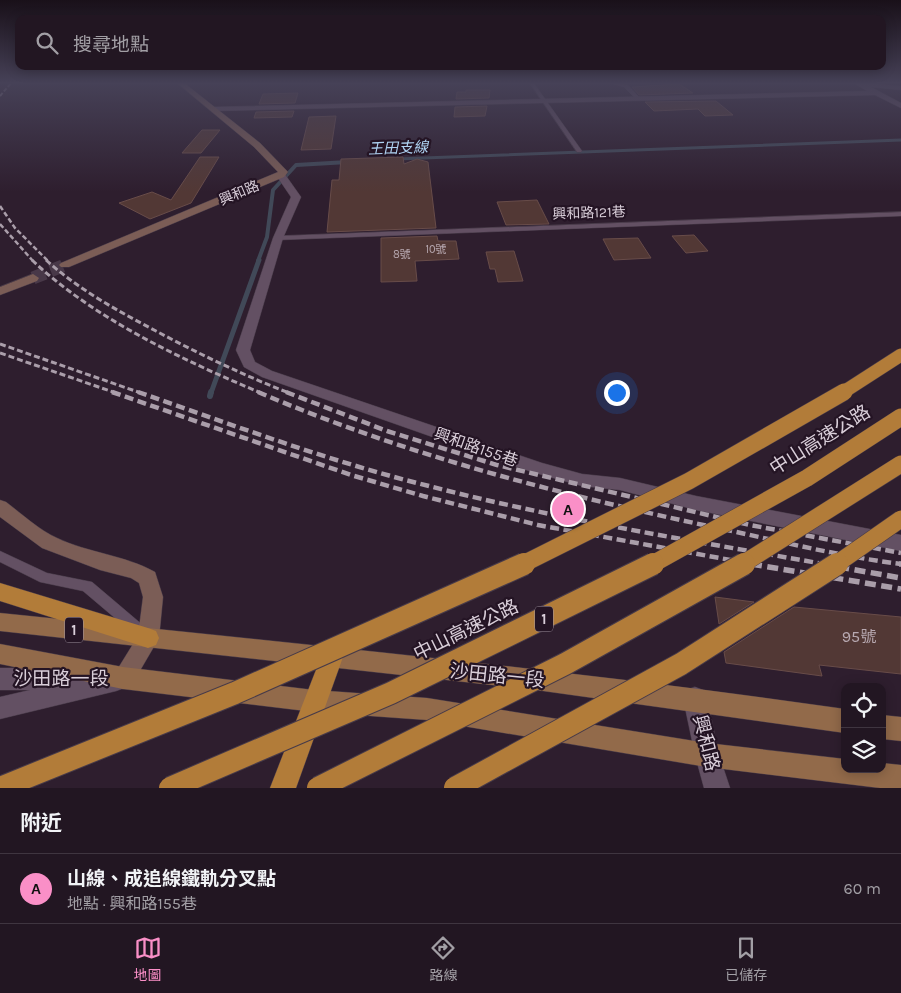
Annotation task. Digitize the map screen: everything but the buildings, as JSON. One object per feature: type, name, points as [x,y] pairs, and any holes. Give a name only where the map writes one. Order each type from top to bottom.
[{"type":"highway","points":[[0,788],[111,746],[391,626],[569,543],[739,454],[854,386],[901,355]]},
{"type":"highway","name":"中山高速公路","points":[[170,788],[391,693],[635,574],[806,478],[901,417]]},
{"type":"highway","points":[[318,788],[565,664],[752,558],[901,464]]},
{"type":"highway","points":[[455,788],[681,664],[861,548],[901,519]]},
{"type":"highway","points":[[0,592],[148,638]]},
{"type":"highway","points":[[283,788],[332,657]]},
{"type":"main road","name":"沙田路一段","points":[[0,622],[694,698],[841,720]]},
{"type":"main road","name":"沙田路一段","points":[[0,654],[123,678],[314,701],[427,710],[707,755],[901,778]]},
{"type":"main road","points":[[886,728],[901,730]]},
{"type":"street","points":[[224,119],[282,169],[283,178]]},
{"type":"street","name":"興和路155巷","points":[[283,178],[296,197],[278,238],[244,350],[249,364],[267,374],[344,402],[582,480],[620,484],[696,503],[901,543]]},
{"type":"street","name":"興和路","points":[[65,265],[283,178]]},
{"type":"street","points":[[0,291],[33,278]]},
{"type":"street","points":[[0,507],[49,542],[100,562],[136,571],[148,578],[153,597],[148,638],[123,678],[0,708]]},
{"type":"street","name":"沙田路一段","points":[[0,679],[123,678]]},
{"type":"street","name":"興和路","points":[[694,698],[707,755],[718,788]]},
{"type":"lane","points":[[556,119],[579,151]]},
{"type":"lane","name":"興和路121巷","points":[[278,238],[901,214]]},
{"type":"lane","points":[[0,556],[45,578],[87,586],[148,638]]},
{"type":"waterway","name":"王田支線","points":[[397,159],[901,140]]},
{"type":"waterway","name":"王田支線","points":[[258,261],[267,237],[273,190],[296,165],[348,162]]},
{"type":"waterway","name":"王田支線","points":[[211,393],[259,260]]},
{"type":"waterway","name":"王田支線","points":[[210,396],[211,392]]},
{"type":"tunnel","points":[[33,278],[65,265]]},
{"type":"railway","points":[[0,206],[15,228],[48,261]]},
{"type":"railway","points":[[0,224],[32,260]]},
{"type":"railway","points":[[32,260],[83,301],[140,336],[201,367],[261,393]]},
{"type":"railway","points":[[46,260],[85,290],[127,316],[205,356],[289,393]]},
{"type":"railway","points":[[0,344],[141,393]]},
{"type":"railway","points":[[0,353],[116,393]]},
{"type":"railway","points":[[112,392],[351,475],[423,496],[538,525],[758,565]]},
{"type":"railway","points":[[138,392],[356,466],[429,486],[578,520],[829,565]]},
{"type":"railway","points":[[258,392],[368,434],[480,470],[650,513],[852,557],[901,564],[899,564]]},
{"type":"railway","points":[[286,392],[387,431],[497,465],[750,525],[901,553]]},
{"type":"railway","points":[[751,564],[901,589]]},
{"type":"railway","points":[[822,564],[901,578]]},
{"type":"place","name":"山線、成追線鐵軌分叉點","points":[[568,509]]}]
